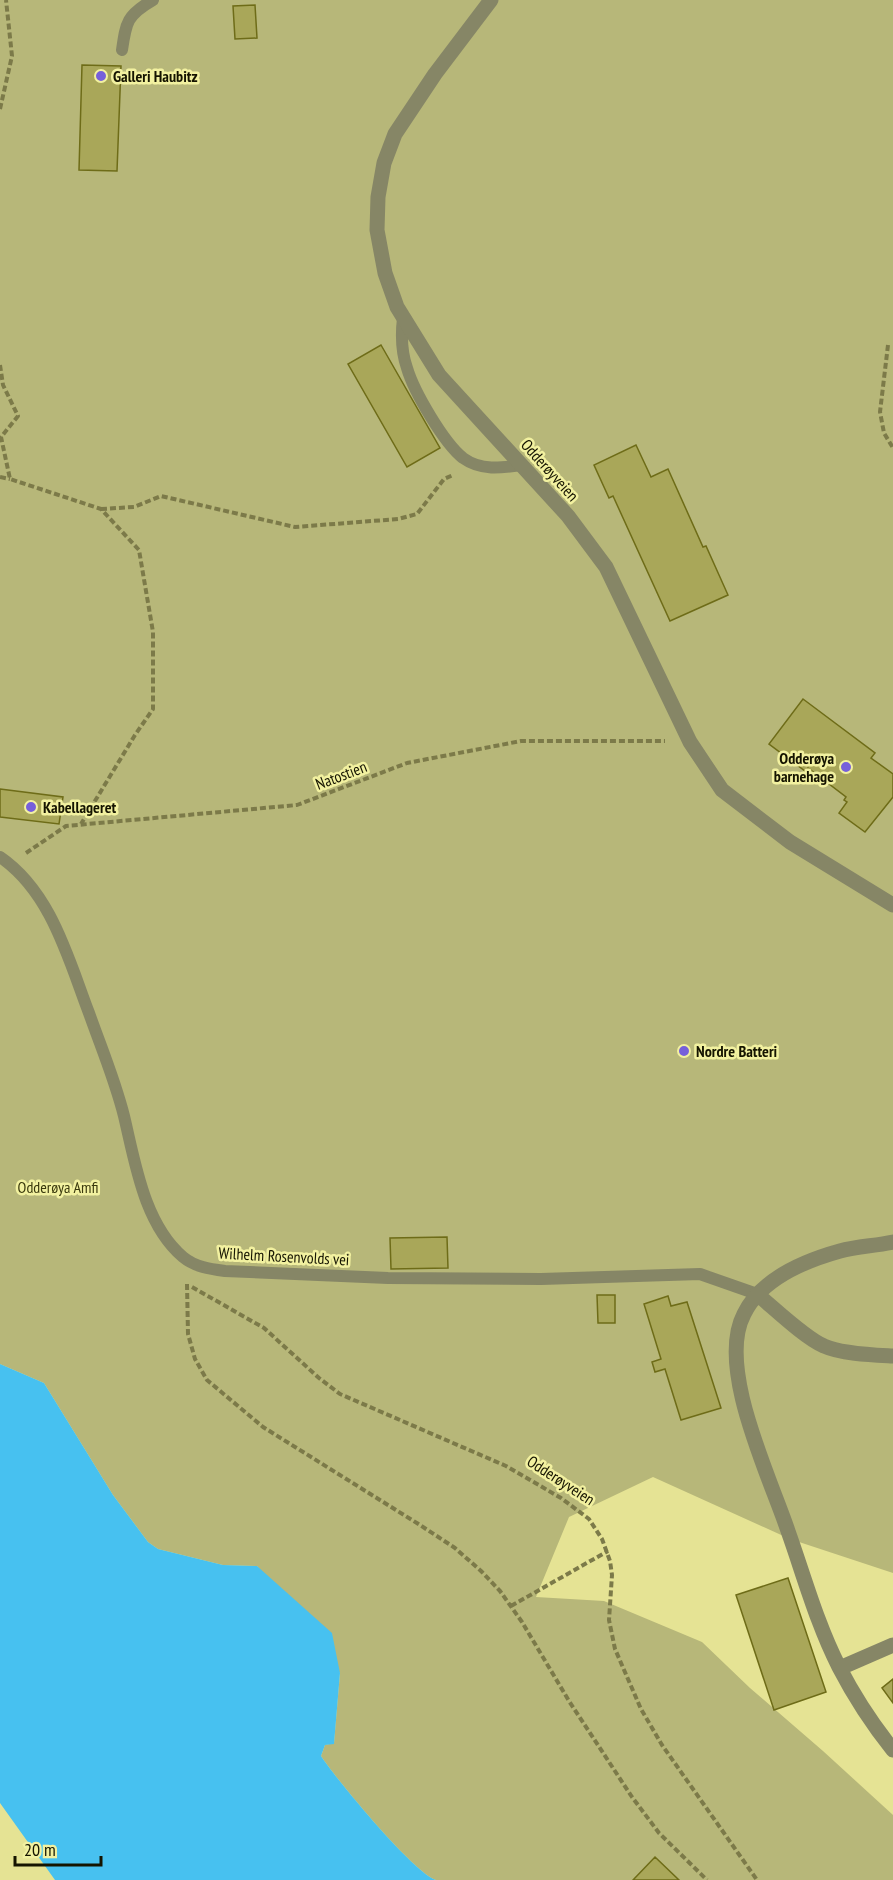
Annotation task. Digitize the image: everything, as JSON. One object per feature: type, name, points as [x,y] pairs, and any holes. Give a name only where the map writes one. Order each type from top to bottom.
[{"type":"street","name":"Odderøyveien","points":[[491,0],[435,75],[395,134],[384,164],[378,196],[377,230],[385,273],[397,307],[439,375],[568,516],[606,567],[690,742],[722,790],[790,842],[893,905]]},
{"type":"street","points":[[893,1242],[841,1251],[787,1271],[757,1294],[744,1314],[736,1335],[737,1366],[743,1402],[826,1641],[840,1668],[893,1750]]},
{"type":"street","points":[[757,1294],[796,1327],[824,1346],[862,1354],[893,1356]]},
{"type":"street","points":[[840,1668],[893,1645]]},
{"type":"lane","points":[[122,50],[126,22],[140,7],[153,0]]},
{"type":"lane","points":[[404,318],[401,338],[407,369],[442,434],[465,459],[497,469],[521,465]]},
{"type":"lane","name":"Wilhelm Rosenvolds vei","points":[[5,861],[27,881],[51,918],[70,959],[112,1076],[144,1197],[164,1233],[182,1256],[203,1268],[269,1274],[541,1280],[700,1274],[757,1294]]},
{"type":"path","points":[[0,109],[12,56],[6,0]]},
{"type":"path","points":[[888,345],[880,412],[884,433],[893,448]]},
{"type":"path","points":[[0,365],[2,386],[18,416],[1,437],[10,478]]},
{"type":"path","points":[[0,477],[10,478],[101,509],[134,507],[160,496],[295,527],[398,519],[417,513],[444,479],[478,464]]},
{"type":"path","points":[[80,824],[153,709],[153,632],[139,550],[101,509]]},
{"type":"path","name":"Natostien","points":[[5,861],[66,826],[297,805],[407,763],[521,741],[690,742]]},
{"type":"path","points":[[182,1256],[179,1270],[187,1284],[188,1334],[195,1359],[207,1380],[263,1427],[420,1524],[481,1571],[511,1606],[569,1701],[632,1797],[659,1833],[706,1880]]},
{"type":"path","name":"Odderøyveien","points":[[187,1284],[264,1328],[340,1394],[506,1466],[561,1498],[589,1519],[608,1551],[612,1575],[610,1630],[615,1649],[637,1699],[662,1745],[757,1880]]},
{"type":"path","points":[[511,1606],[608,1551]]},
{"type":"green space","name":"Odderøya Amfi","points":[[0,0],[893,0],[893,1573],[790,1539],[653,1477],[569,1517],[536,1597],[604,1601],[702,1642],[750,1688],[893,1815],[893,1880],[436,1880],[425,1874],[394,1844],[321,1756],[325,1745],[334,1743],[340,1673],[257,1566],[223,1565],[158,1549],[148,1542],[113,1495],[44,1383],[0,1364]]},
{"type":"water","points":[[0,1364],[44,1383],[113,1495],[148,1542],[158,1549],[223,1565],[257,1566],[332,1633],[340,1673],[334,1744],[325,1745],[321,1756],[394,1844],[425,1874],[436,1880],[55,1880],[0,1803]]},
{"type":"building","points":[[255,5],[257,38],[235,39],[233,6]]},
{"type":"building","points":[[82,65],[121,66],[117,171],[79,170]]},
{"type":"building","points":[[381,345],[440,448],[407,467],[348,364]]},
{"type":"building","points":[[636,445],[651,477],[668,469],[703,547],[706,546],[728,595],[670,621],[613,496],[609,498],[594,465]]},
{"type":"building","points":[[803,699],[875,753],[871,758],[893,774],[893,797],[865,832],[839,813],[847,802],[844,800],[846,797],[808,768],[805,771],[769,744]]},
{"type":"building","name":"Kabellageret","points":[[0,789],[63,797],[59,824],[0,817]]},
{"type":"building","points":[[447,1237],[448,1268],[391,1269],[390,1238]]},
{"type":"building","points":[[597,1295],[615,1295],[615,1323],[598,1323]]},
{"type":"building","points":[[668,1296],[671,1306],[687,1302],[721,1408],[681,1420],[665,1369],[655,1372],[652,1362],[661,1359],[644,1304]]},
{"type":"building","points":[[788,1578],[826,1692],[774,1710],[736,1595]]},
{"type":"building","points":[[893,1679],[893,1703],[882,1688]]},
{"type":"building","points":[[655,1857],[679,1880],[633,1880]]},
{"type":"place","name":"Galleri Haubitz","points":[[101,76]]},
{"type":"place","name":"Odderøya barnehage","points":[[846,767]]},
{"type":"place","name":"Kabellageret","points":[[31,807]]},
{"type":"place","name":"Nordre Batteri","points":[[684,1051]]}]
